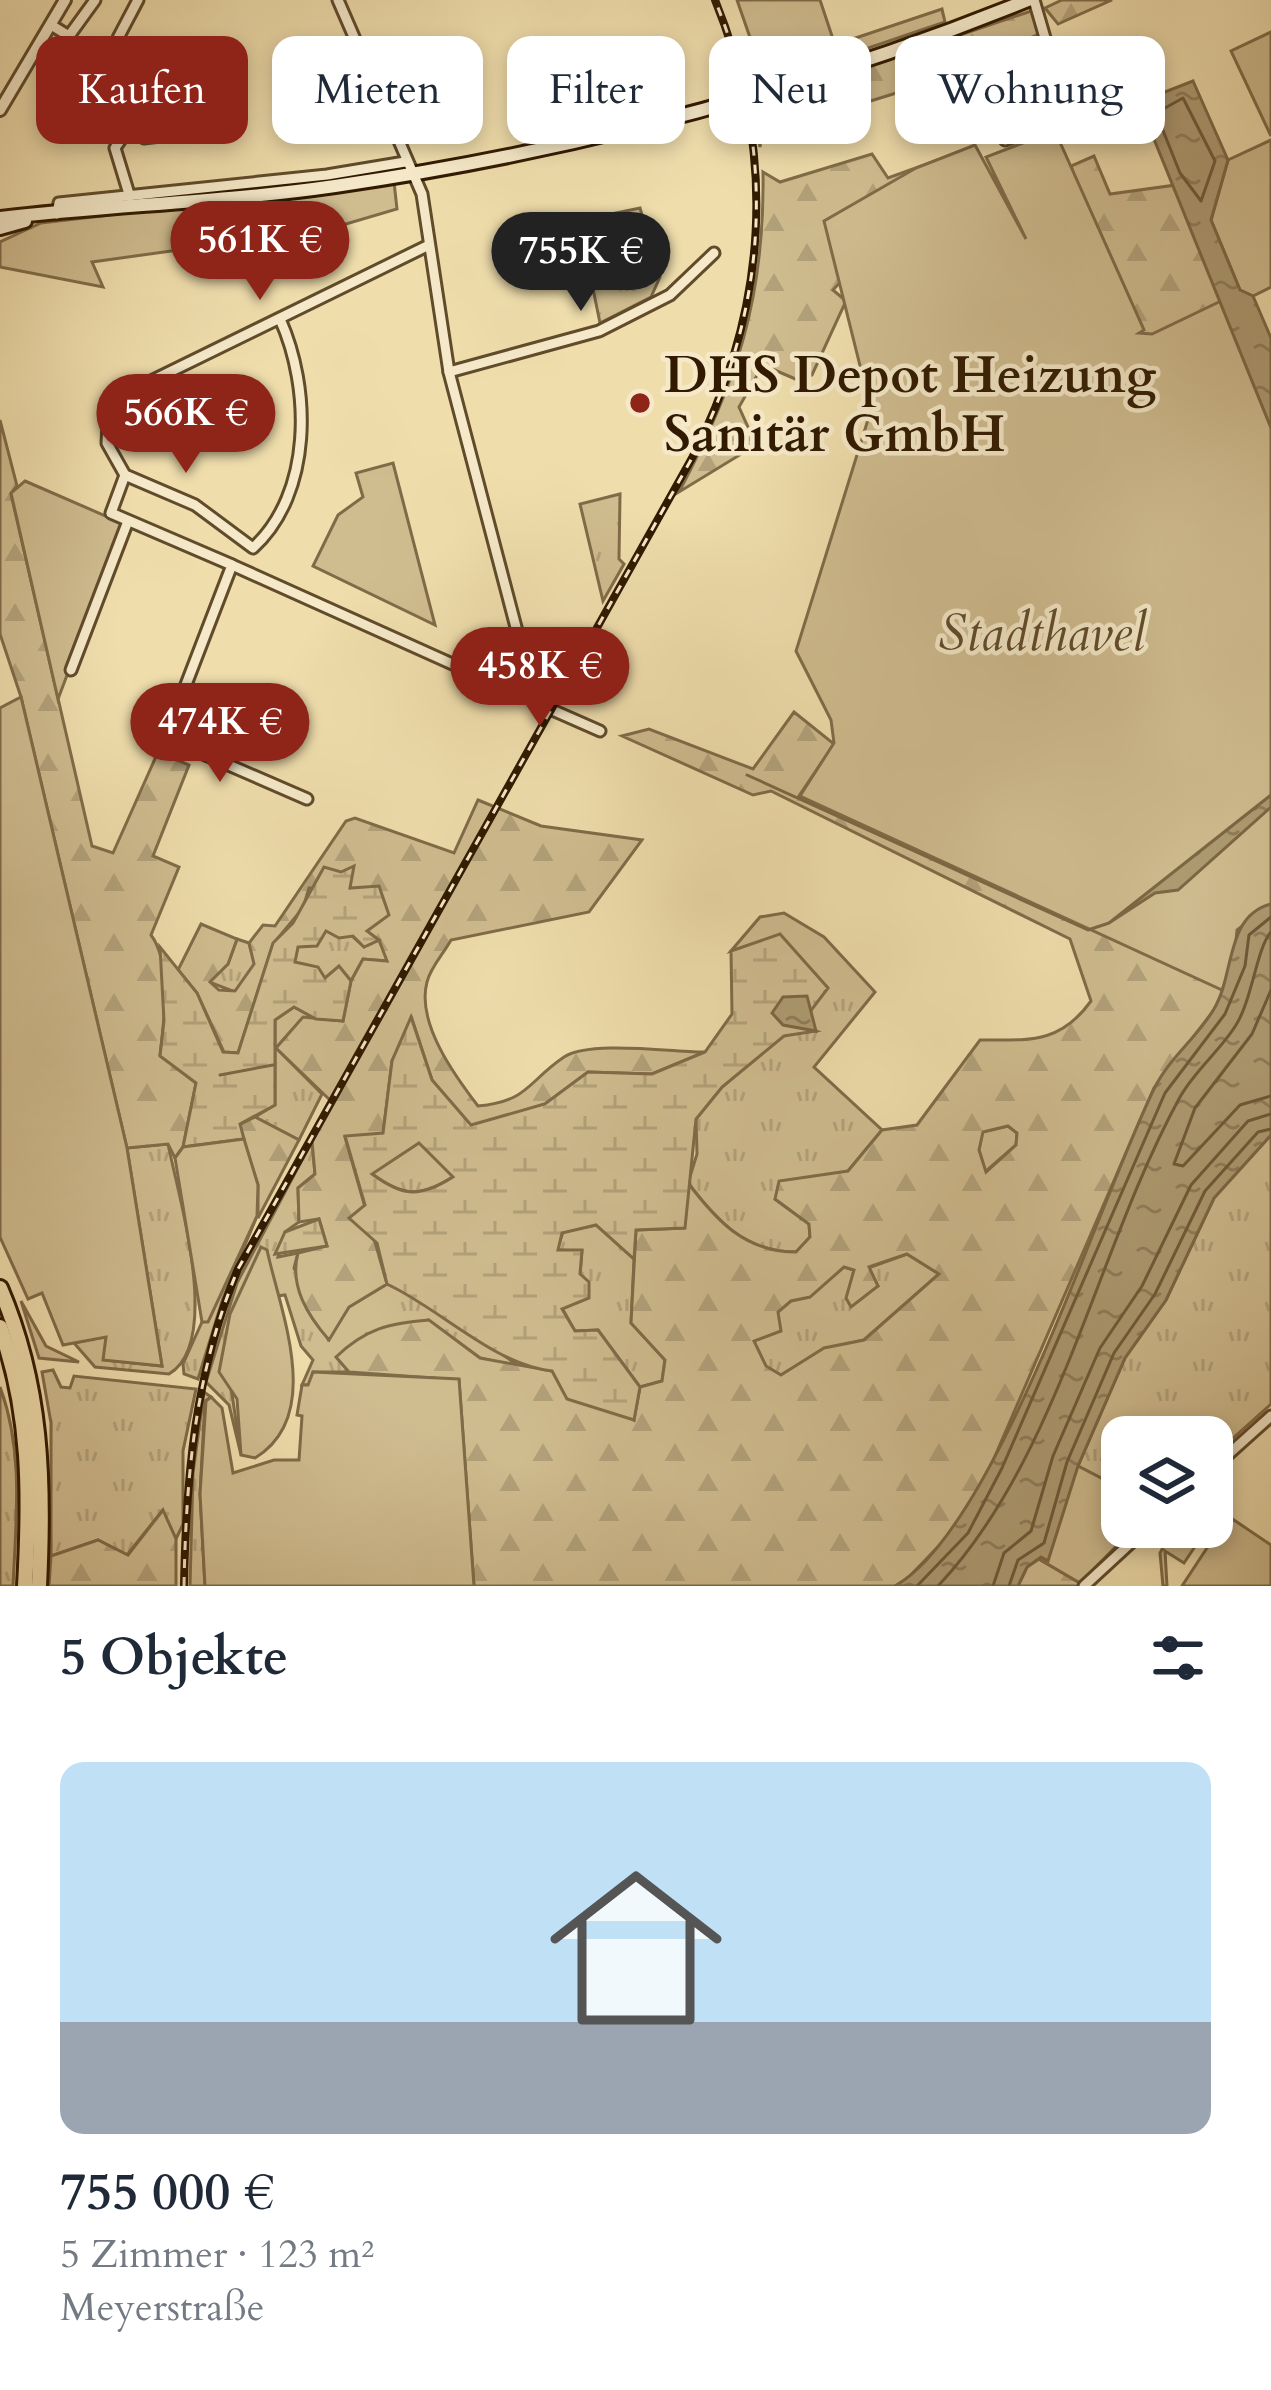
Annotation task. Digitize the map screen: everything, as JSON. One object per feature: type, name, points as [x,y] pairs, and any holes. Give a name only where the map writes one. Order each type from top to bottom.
[{"type":"main road","points":[[0,228],[136,198],[502,158],[697,112],[880,56],[1031,0]]},
{"type":"main road","points":[[0,218],[54,215]]},
{"type":"main road","points":[[0,1288],[28,1463],[25,1586]]},
{"type":"main road","points":[[0,1327],[43,1465],[39,1586]]},
{"type":"street","points":[[0,110],[65,0]]},
{"type":"street","points":[[51,25],[69,36],[95,0]]},
{"type":"street","points":[[119,36],[138,0]]},
{"type":"street","points":[[338,0],[422,194],[449,373],[530,680],[540,702],[600,731]]},
{"type":"street","points":[[1031,0],[1042,36]]},
{"type":"street","points":[[118,144],[115,148],[136,198]]},
{"type":"street","points":[[280,319],[290,341],[300,395],[301,443],[284,502],[270,532],[254,548],[195,505],[125,476],[106,433],[122,402],[148,382],[429,244]]},
{"type":"street","points":[[449,373],[598,331],[670,295],[714,253]]},
{"type":"street","points":[[125,476],[109,507],[128,520],[499,685],[530,680]]},
{"type":"street","points":[[71,670],[128,520]]},
{"type":"street","points":[[232,565],[167,734],[307,800]]},
{"type":"street","points":[[1233,1450],[1271,1417]]},
{"type":"street","points":[[1084,1586],[1125,1548]]},
{"type":"green space","points":[[737,0],[820,0],[832,36],[750,36]]},
{"type":"green space","points":[[1062,0],[1112,0],[1058,24],[1045,8]]},
{"type":"green space","points":[[942,9],[945,22],[871,47],[871,36],[861,36]]},
{"type":"green space","points":[[1031,11],[1042,33],[1035,36],[957,36]]},
{"type":"green space","points":[[1271,32],[1271,136],[1231,51]]},
{"type":"green space","points":[[895,57],[895,93],[871,101],[871,65]]},
{"type":"green space","points":[[1271,140],[1271,287],[1253,296],[1240,290],[1211,220],[1228,160]]},
{"type":"green space","name":"Stadthavel","points":[[1020,144],[1061,144],[1144,330],[1139,333],[1152,334],[1221,301],[1255,388],[1271,383],[1271,904],[1237,930],[1234,962],[1222,990],[800,796],[834,743],[831,720],[796,651],[871,410],[824,221],[916,168],[975,145],[1026,239],[986,157]]},
{"type":"green space","points":[[960,152],[833,290],[846,301],[812,375],[800,381],[763,365],[739,407],[756,445],[679,492],[717,413],[744,338],[759,260],[763,172],[780,182],[872,154],[888,178]]},
{"type":"green space","points":[[1094,156],[1110,194],[1176,185],[1271,428],[1136,360],[1071,166]]},
{"type":"green space","points":[[394,182],[397,209],[329,229],[92,262],[103,287],[0,267],[0,242],[41,223]]},
{"type":"green space","points":[[640,208],[660,277],[651,297],[600,323],[582,235],[605,231],[602,216]]},
{"type":"green space","points":[[0,420],[17,486],[11,494],[92,846],[113,853],[158,752],[189,765],[153,856],[179,867],[151,935],[164,977],[160,1055],[196,1083],[183,1147],[175,1158],[168,1144],[127,1148],[21,697],[0,634]]},
{"type":"green space","points":[[393,463],[435,625],[313,566],[338,515],[363,497],[356,473]]},
{"type":"green space","points":[[25,481],[124,524],[58,699],[11,493]]},
{"type":"green space","points":[[620,494],[619,559],[624,564],[603,601],[580,504]]},
{"type":"green space","points":[[21,697],[127,1148],[162,1366],[103,1360],[106,1337],[63,1345],[42,1293],[28,1299],[0,1237],[0,708]]},
{"type":"green space","points":[[794,712],[834,744],[799,796],[856,824],[880,811],[1213,895],[1271,904],[1263,906],[1214,1010],[1154,1088],[992,1463],[958,1526],[906,1580],[895,1586],[474,1586],[459,1380],[349,1372],[336,1357],[378,1329],[429,1320],[480,1358],[552,1371],[634,1420],[640,1387],[662,1381],[665,1360],[631,1323],[636,1230],[684,1228],[688,1183],[734,1232],[762,1247],[796,1252],[810,1237],[809,1224],[775,1199],[779,1181],[848,1171],[882,1130],[917,1125],[980,1040],[1043,1037],[1068,1025],[1091,1001],[1070,939],[771,791],[753,795],[622,736],[649,729],[753,769]],"holes":[[[1008,1126],[1017,1133],[1016,1145],[986,1172],[979,1150],[983,1132]],[[907,1254],[939,1274],[864,1340],[824,1348],[781,1375],[766,1366],[754,1341],[781,1331],[778,1312],[791,1301],[810,1297],[844,1267],[854,1270],[846,1298],[851,1307],[878,1286],[869,1267]]]},
{"type":"green space","points":[[478,800],[541,826],[642,840],[589,912],[451,940],[434,966],[425,998],[432,1031],[478,1106],[518,1095],[576,1052],[611,1048],[705,1052],[652,1074],[588,1072],[545,1104],[471,1126],[432,1080],[412,1019],[392,1061],[383,1134],[345,1137],[387,1284],[349,1307],[329,1340],[302,1300],[296,1265],[298,1253],[327,1246],[319,1219],[299,1222],[298,1188],[315,1174],[312,1141],[332,1102],[276,1048],[303,1017],[343,1021],[351,981],[363,959],[387,961],[379,940],[367,932],[350,888],[309,888],[303,908],[273,944],[238,1053],[224,1052],[197,993],[178,970],[201,924],[237,939],[228,964],[210,982],[219,990],[235,991],[254,964],[249,943],[263,925],[275,926],[346,821],[355,818],[454,853]]},
{"type":"green space","points":[[354,866],[350,888],[379,886],[389,915],[367,931],[379,940],[364,947],[353,936],[339,938],[326,931],[317,946],[298,947],[295,962],[318,967],[325,978],[339,966],[351,981],[343,1021],[316,1019],[294,1007],[275,1020],[275,1105],[240,1124],[244,1139],[183,1147],[196,1083],[160,1056],[164,1021],[160,947],[197,993],[223,1052],[238,1053],[273,943],[293,923],[324,867],[341,872]]},
{"type":"green space","points":[[784,913],[824,937],[875,992],[814,1067],[882,1130],[848,1171],[776,1200],[809,1224],[810,1237],[796,1252],[762,1247],[734,1232],[688,1183],[697,1154],[696,1119],[722,1087],[784,1035],[815,1031],[809,1008],[827,987],[780,935],[731,951],[760,917]]},
{"type":"green space","points":[[326,931],[352,936],[364,947],[379,940],[388,961],[363,959],[351,981],[339,967],[325,979],[294,962],[298,947]]},
{"type":"green space","points":[[780,934],[828,988],[800,1025],[816,1031],[784,1036],[722,1087],[696,1119],[685,1228],[636,1230],[634,1259],[596,1225],[562,1233],[558,1250],[582,1250],[580,1274],[589,1282],[589,1298],[562,1309],[575,1331],[598,1330],[640,1387],[634,1420],[567,1399],[552,1371],[488,1347],[387,1284],[377,1243],[349,1218],[365,1205],[345,1136],[383,1133],[392,1061],[411,1017],[432,1080],[471,1125],[545,1104],[588,1072],[652,1074],[705,1052],[732,1014],[731,951]],"holes":[[[419,1143],[453,1177],[431,1189],[412,1192],[372,1174]]]},
{"type":"green space","points":[[237,939],[249,943],[255,964],[235,992],[209,982],[228,964]]},
{"type":"green space","points":[[294,1007],[316,1019],[303,1018],[276,1048],[322,1094],[299,1140],[255,1117],[275,1105],[275,1020]]},
{"type":"green space","points":[[255,1117],[299,1140],[258,1218],[258,1185],[239,1125]]},
{"type":"green space","points":[[1008,1126],[1017,1133],[1016,1145],[985,1172],[979,1150],[982,1132]]},
{"type":"green space","points":[[1271,1135],[1271,1404],[1233,1438],[1233,1416],[1101,1416],[1101,1478],[1078,1466],[1125,1358],[1166,1300],[1214,1198]]},
{"type":"green space","points":[[244,1139],[258,1185],[257,1216],[208,1322],[202,1322],[175,1158],[183,1147]]},
{"type":"green space","points":[[312,1141],[315,1174],[298,1188],[299,1222],[285,1232],[278,1257],[298,1253],[294,1268],[328,1339],[349,1307],[387,1284],[427,1303],[522,1368],[480,1358],[428,1320],[337,1357],[349,1372],[313,1372],[309,1385],[302,1385],[313,1360],[301,1346],[285,1295],[276,1296],[267,1251],[231,1387],[241,1455],[229,1405],[206,1382],[237,1283]]},
{"type":"green space","points":[[419,1142],[454,1176],[412,1192],[371,1173]]},
{"type":"green space","points":[[168,1144],[187,1231],[195,1301],[185,1357],[169,1374],[95,1367],[74,1343],[107,1336],[104,1360],[162,1366],[127,1148]]},
{"type":"green space","points":[[257,1216],[223,1298],[198,1379],[184,1374],[183,1364],[202,1322],[208,1321]]},
{"type":"green space","points":[[319,1219],[327,1246],[275,1254],[285,1232]]},
{"type":"green space","points":[[596,1225],[634,1259],[631,1323],[665,1360],[662,1381],[640,1387],[598,1330],[575,1331],[562,1308],[580,1275],[582,1251],[557,1250],[563,1232]]},
{"type":"green space","points":[[261,1247],[267,1250],[287,1332],[293,1390],[288,1416],[276,1440],[255,1458],[241,1455],[237,1399],[219,1372],[230,1314]]},
{"type":"green space","points":[[907,1254],[939,1274],[864,1340],[824,1349],[781,1375],[766,1367],[753,1341],[780,1331],[777,1312],[790,1301],[810,1296],[844,1267],[854,1270],[847,1298],[878,1286],[868,1268]]},
{"type":"green space","points":[[21,1301],[46,1346],[79,1362],[39,1358]]},
{"type":"green space","points":[[53,1370],[61,1387],[70,1388],[74,1376],[196,1389],[183,1451],[183,1524],[176,1539],[162,1511],[127,1555],[98,1540],[51,1556],[51,1423],[42,1372]]},
{"type":"green space","points":[[313,1372],[459,1379],[474,1586],[205,1586],[200,1494],[206,1401],[211,1397],[222,1408],[233,1473],[274,1460],[299,1460],[302,1416],[297,1415],[302,1385],[308,1385]]},
{"type":"green space","points":[[0,1387],[15,1460],[13,1586],[0,1586]]},
{"type":"green space","points":[[204,1392],[211,1397],[205,1401],[200,1494],[205,1586],[190,1586],[193,1473]]},
{"type":"green space","points":[[1078,1466],[1101,1478],[1101,1548],[1114,1548],[1080,1583],[1039,1559]]},
{"type":"green space","points":[[163,1510],[176,1539],[176,1586],[49,1586],[51,1556],[98,1540],[128,1555]]},
{"type":"green space","points":[[1233,1519],[1271,1545],[1271,1586],[1182,1586],[1207,1548],[1233,1548]]},
{"type":"green space","points":[[1163,1548],[1194,1548],[1184,1563],[1165,1551],[1167,1586],[1163,1586]]},
{"type":"green space","points":[[1039,1559],[1080,1583],[1018,1586],[1027,1567]]},
{"type":"water","points":[[1193,81],[1228,160],[1211,220],[1240,290],[1253,296],[1271,338],[1271,428],[1156,144],[1165,144],[1165,92]]},
{"type":"water","points":[[1271,795],[1271,807],[1178,890],[1155,893],[1109,923]]},
{"type":"water","points":[[1271,904],[1271,1135],[1214,1198],[1166,1300],[1125,1358],[1078,1466],[1048,1561],[1041,1557],[1027,1567],[1018,1586],[895,1586],[933,1553],[1007,1434],[1154,1089],[1214,1009],[1238,933],[1256,911]]},
{"type":"water","points":[[807,996],[816,1031],[783,1025],[772,1013],[783,997]]},
{"type":"waterway","points":[[747,775],[1088,930],[1109,923]]},
{"type":"waterway","points":[[220,1075],[273,1065]]},
{"type":"railway","points":[[184,1586],[196,1425],[212,1347],[238,1269],[692,458],[737,346],[756,232],[755,174],[749,116],[715,0]]},
{"type":"place","name":"DHS Depot Heizung Sanitär GmbH","points":[[640,403]]}]
